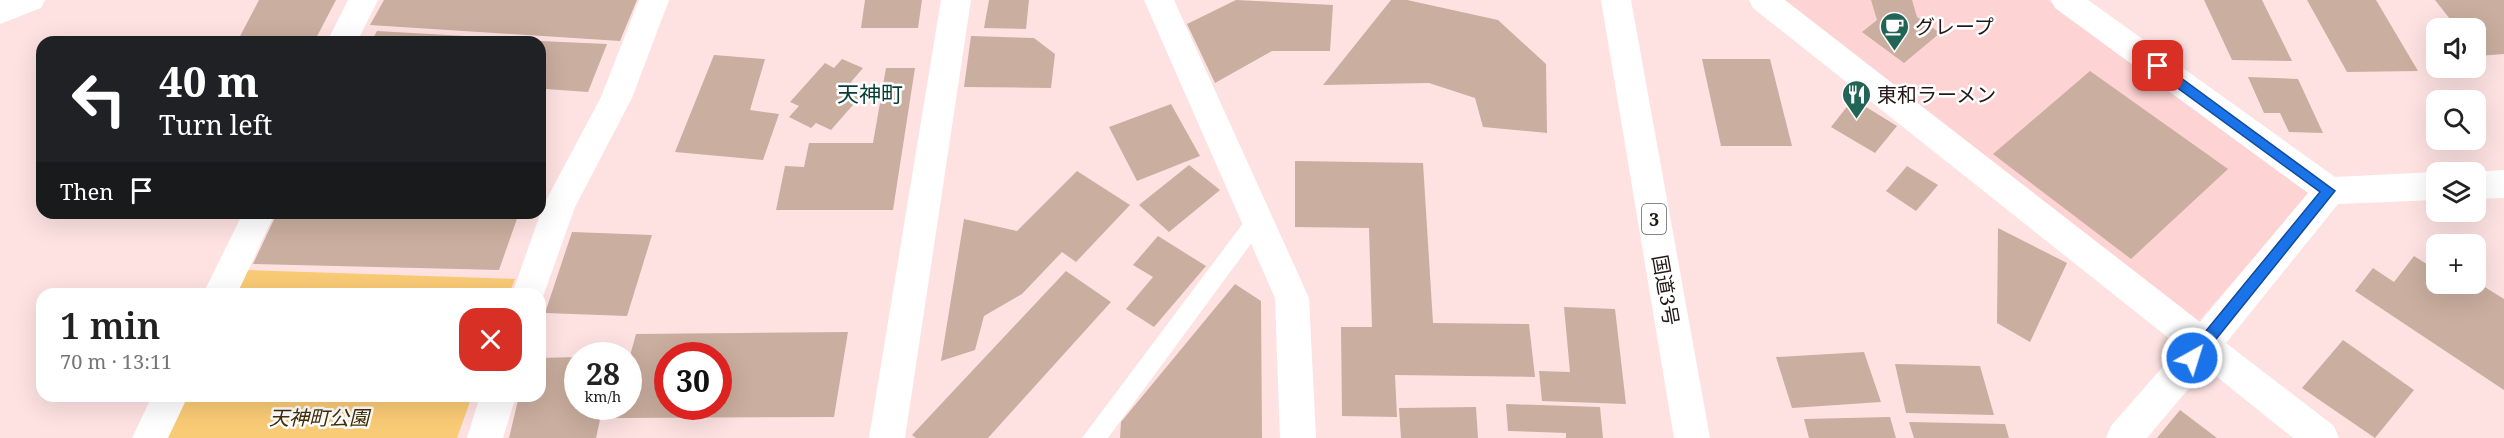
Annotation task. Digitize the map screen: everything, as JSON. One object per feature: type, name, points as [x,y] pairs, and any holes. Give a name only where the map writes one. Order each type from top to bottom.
[{"type":"main road","points":[[0,12],[30,0]]},
{"type":"main road","points":[[345,36],[363,0]]},
{"type":"main road","points":[[532,288],[559,206],[616,98],[654,0]]},
{"type":"main road","points":[[887,438],[956,0]]},
{"type":"main road","points":[[1159,0],[1292,298],[1298,438]]},
{"type":"main road","name":"国道3号","points":[[1616,0],[1692,438]]},
{"type":"main road","points":[[1764,0],[2321,438]]},
{"type":"main road","points":[[2066,0],[2329,191],[2426,186]]},
{"type":"main road","points":[[2486,185],[2504,184]]},
{"type":"main road","points":[[2124,438],[2329,191]]},
{"type":"main road","points":[[223,288],[257,219]]},
{"type":"main road","points":[[150,438],[167,402]]},
{"type":"main road","points":[[485,438],[496,402]]},
{"type":"lane","points":[[1094,438],[1257,220]]},
{"type":"shaded area","points":[[1780,0],[2047,0],[2314,189],[2195,325]]},
{"type":"green space","points":[[245,270],[515,279],[511,288],[237,288]]},
{"type":"green space","name":"天神町公園","points":[[182,402],[470,402],[457,438],[164,438]]},
{"type":"building","points":[[259,0],[336,0],[317,36],[240,36]]},
{"type":"building","points":[[384,0],[637,0],[620,41],[370,25]]},
{"type":"building","points":[[865,0],[922,0],[918,28],[861,28]]},
{"type":"building","points":[[989,0],[1029,0],[1026,29],[984,28]]},
{"type":"building","points":[[1236,0],[1333,5],[1330,51],[1272,51],[1215,83],[1187,24]]},
{"type":"building","points":[[1391,0],[1407,0],[1498,20],[1546,64],[1547,133],[1483,127],[1475,98],[1429,83],[1323,85]]},
{"type":"building","points":[[1871,0],[1912,0],[1917,17],[1940,33],[1904,63],[1862,32],[1877,20]]},
{"type":"building","points":[[2204,0],[2262,0],[2292,61],[2232,60]]},
{"type":"building","points":[[2307,0],[2376,0],[2418,71],[2347,72]]},
{"type":"building","points":[[2435,0],[2504,0],[2504,54],[2486,55],[2486,18],[2449,18]]},
{"type":"building","points":[[377,31],[464,36],[374,36]]},
{"type":"building","points":[[971,36],[1034,38],[1055,54],[1051,88],[964,87]]},
{"type":"building","points":[[546,41],[607,44],[588,92],[546,89]]},
{"type":"building","points":[[714,55],[765,59],[750,110],[779,114],[763,160],[675,152]]},
{"type":"building","points":[[842,59],[863,68],[851,82],[867,89],[831,130],[816,123],[811,128],[789,117],[799,106],[790,102],[825,63],[834,68]]},
{"type":"building","points":[[1702,59],[1770,59],[1792,146],[1721,146]]},
{"type":"building","points":[[886,68],[915,68],[893,210],[776,210],[785,166],[804,167],[809,143],[873,143]]},
{"type":"building","points":[[2090,71],[2228,169],[2131,259],[1993,154]]},
{"type":"building","points":[[2248,77],[2298,79],[2323,133],[2289,132],[2280,113],[2264,113]]},
{"type":"building","points":[[1853,99],[1897,126],[1875,153],[1831,127]]},
{"type":"building","points":[[1171,104],[1200,156],[1137,181],[1109,127]]},
{"type":"building","points":[[1295,161],[1423,163],[1433,323],[1529,324],[1535,377],[1395,375],[1397,417],[1342,416],[1341,327],[1372,327],[1369,228],[1295,227]]},
{"type":"building","points":[[1189,165],[1220,190],[1169,232],[1139,205]]},
{"type":"building","points":[[1907,166],[1938,185],[1916,211],[1886,191]]},
{"type":"building","points":[[1077,171],[1130,205],[1076,262],[1062,252],[1022,294],[984,316],[975,350],[941,361],[964,219],[1017,231]]},
{"type":"building","points":[[274,219],[517,219],[499,270],[253,264]]},
{"type":"building","points":[[1998,228],[2067,263],[2030,342],[1997,323]]},
{"type":"building","points":[[572,232],[652,235],[627,316],[546,313]]},
{"type":"building","points":[[1158,236],[1206,266],[1154,327],[1126,309],[1153,277],[1133,265]]},
{"type":"building","points":[[2414,256],[2426,264],[2426,294],[2486,294],[2486,288],[2504,299],[2504,390],[2355,291],[2373,268],[2394,282]]},
{"type":"building","points":[[1066,271],[1111,302],[988,438],[916,438],[912,435]]},
{"type":"building","points":[[1235,284],[1261,301],[1262,438],[1120,438],[1121,422]]},
{"type":"building","points":[[1564,307],[1615,309],[1626,404],[1542,401],[1539,371],[1570,372]]},
{"type":"building","points":[[848,332],[834,417],[732,417],[732,342],[654,342],[654,418],[642,418],[642,342],[634,342],[636,334]]},
{"type":"building","points":[[2343,340],[2414,390],[2375,438],[2302,388]]},
{"type":"building","points":[[1864,352],[1881,402],[1792,408],[1776,357]]},
{"type":"building","points":[[564,357],[564,420],[600,420],[596,438],[509,438],[518,402],[546,402],[546,358]]},
{"type":"building","points":[[1895,364],[1980,366],[1994,415],[1906,413]]},
{"type":"building","points":[[1506,404],[1600,407],[1603,438],[1566,438],[1566,433],[1508,431]]},
{"type":"building","points":[[1476,407],[1478,438],[1401,438],[1399,408]]},
{"type":"building","points":[[2180,410],[2217,438],[2157,438]]},
{"type":"building","points":[[1890,417],[1896,438],[1809,438],[1804,419]]},
{"type":"building","points":[[1909,422],[2005,424],[2009,438],[1914,438]]},
{"type":"place","name":"グレープ","points":[[1894,52]]},
{"type":"place","name":"東和ラーメン","points":[[1856,120]]},
{"type":"district","name":"天神町","points":[[870,93]]},
{"type":"route","points":[[2158,66],[2329,191],[2192,358]]}]
